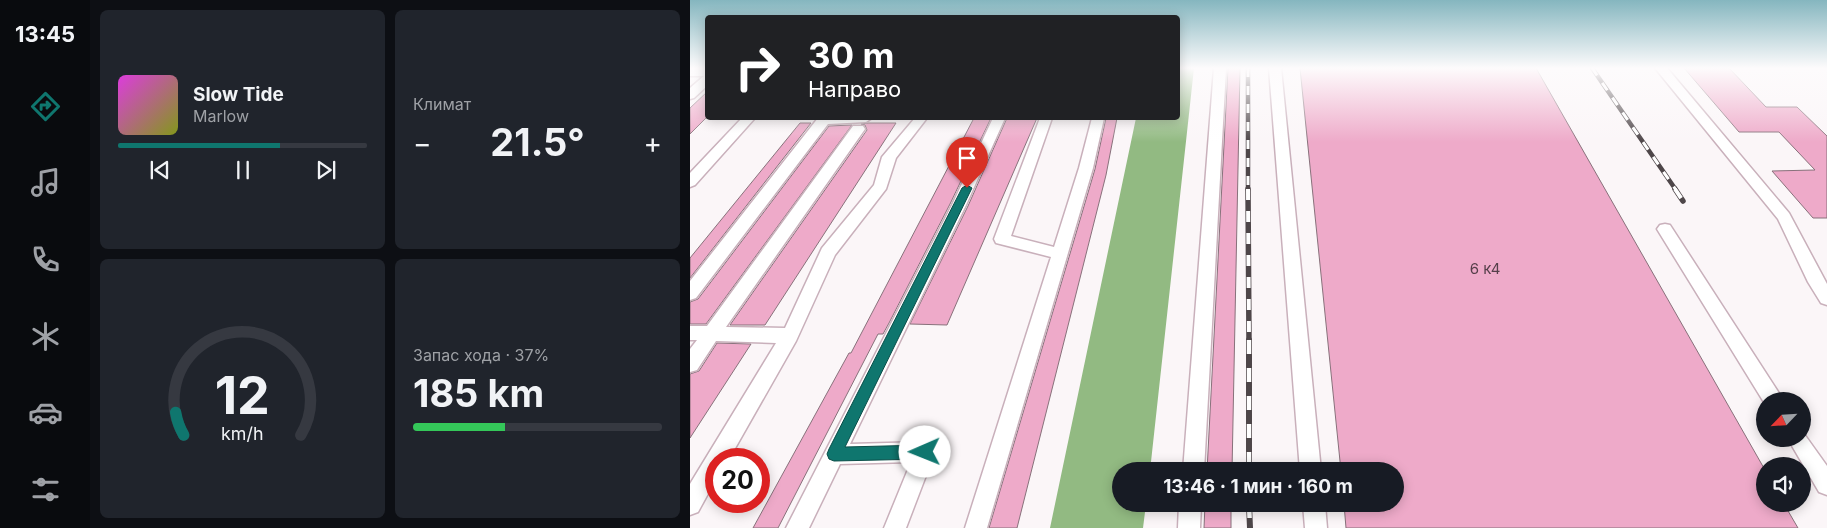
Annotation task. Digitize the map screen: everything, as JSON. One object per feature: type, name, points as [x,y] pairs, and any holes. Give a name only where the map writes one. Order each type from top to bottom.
[{"type":"street","points":[[1194,462],[1218,93]]},
{"type":"street","points":[[1277,93],[1310,462]]},
{"type":"street","points":[[1681,93],[1784,216],[1814,278],[1827,298]]},
{"type":"street","points":[[690,182],[747,120]]},
{"type":"street","points":[[690,293],[824,120]]},
{"type":"street","points":[[690,364],[862,123],[834,120]]},
{"type":"street","points":[[724,448],[790,336],[828,252],[881,186],[889,157],[918,120]]},
{"type":"street","points":[[797,528],[959,206],[998,120]]},
{"type":"street","points":[[1045,120],[1002,239],[1060,254]]},
{"type":"street","points":[[976,528],[1086,168],[1098,120]]},
{"type":"street","points":[[1665,229],[1768,392]]},
{"type":"street","points":[[690,333],[790,336]]},
{"type":"street","points":[[1804,448],[1827,485]]},
{"type":"street","points":[[834,454],[925,452],[895,528]]},
{"type":"street","points":[[1189,528],[1190,512]]},
{"type":"street","points":[[1315,512],[1316,528]]},
{"type":"lane","points":[[690,504],[705,480]]},
{"type":"shaded area","points":[[1180,93],[1191,93],[1151,462],[1112,462],[1112,512],[1145,512],[1143,528],[1050,528],[1136,120],[1180,120]]},
{"type":"building","points":[[1227,93],[1240,93],[1232,462],[1207,462]]},
{"type":"building","points":[[1303,93],[1550,93],[1758,457],[1756,457],[1756,512],[1789,512],[1798,528],[1346,528],[1345,512],[1404,512],[1404,462],[1340,462]]},
{"type":"building","points":[[1705,93],[1752,93],[1766,107],[1797,107],[1827,136],[1827,218],[1813,218],[1772,171],[1815,170],[1779,132],[1739,132]]},
{"type":"building","points":[[705,94],[705,119],[690,134],[690,108]]},
{"type":"building","points":[[973,120],[990,120],[950,204],[889,323],[883,334],[878,334],[778,528],[753,528],[761,513],[770,513],[770,497],[849,353],[851,353]]},
{"type":"building","points":[[1006,120],[1036,120],[947,325],[910,324],[968,206]]},
{"type":"building","points":[[1106,120],[1117,120],[1106,175],[1017,528],[989,528],[1095,169]]},
{"type":"building","points":[[800,123],[811,123],[690,278],[690,258]]},
{"type":"building","points":[[896,123],[765,325],[730,325],[867,130],[865,125],[861,124]]},
{"type":"building","points":[[852,125],[706,324],[690,324],[690,302],[698,299],[829,126]]},
{"type":"building","points":[[717,343],[751,344],[690,438],[690,374],[699,371]]},
{"type":"building","points":[[1205,512],[1231,512],[1231,528],[1204,528]]},
{"type":"railway","points":[[1248,93],[1248,189]]},
{"type":"railway","points":[[1609,93],[1676,190]]},
{"type":"railway","points":[[1248,189],[1249,341]]},
{"type":"railway","points":[[1675,189],[1683,201]]},
{"type":"railway","points":[[1249,341],[1249,462]]},
{"type":"railway","points":[[1249,512],[1250,528]]},
{"type":"route","points":[[925,452],[834,454],[967,188]]}]
